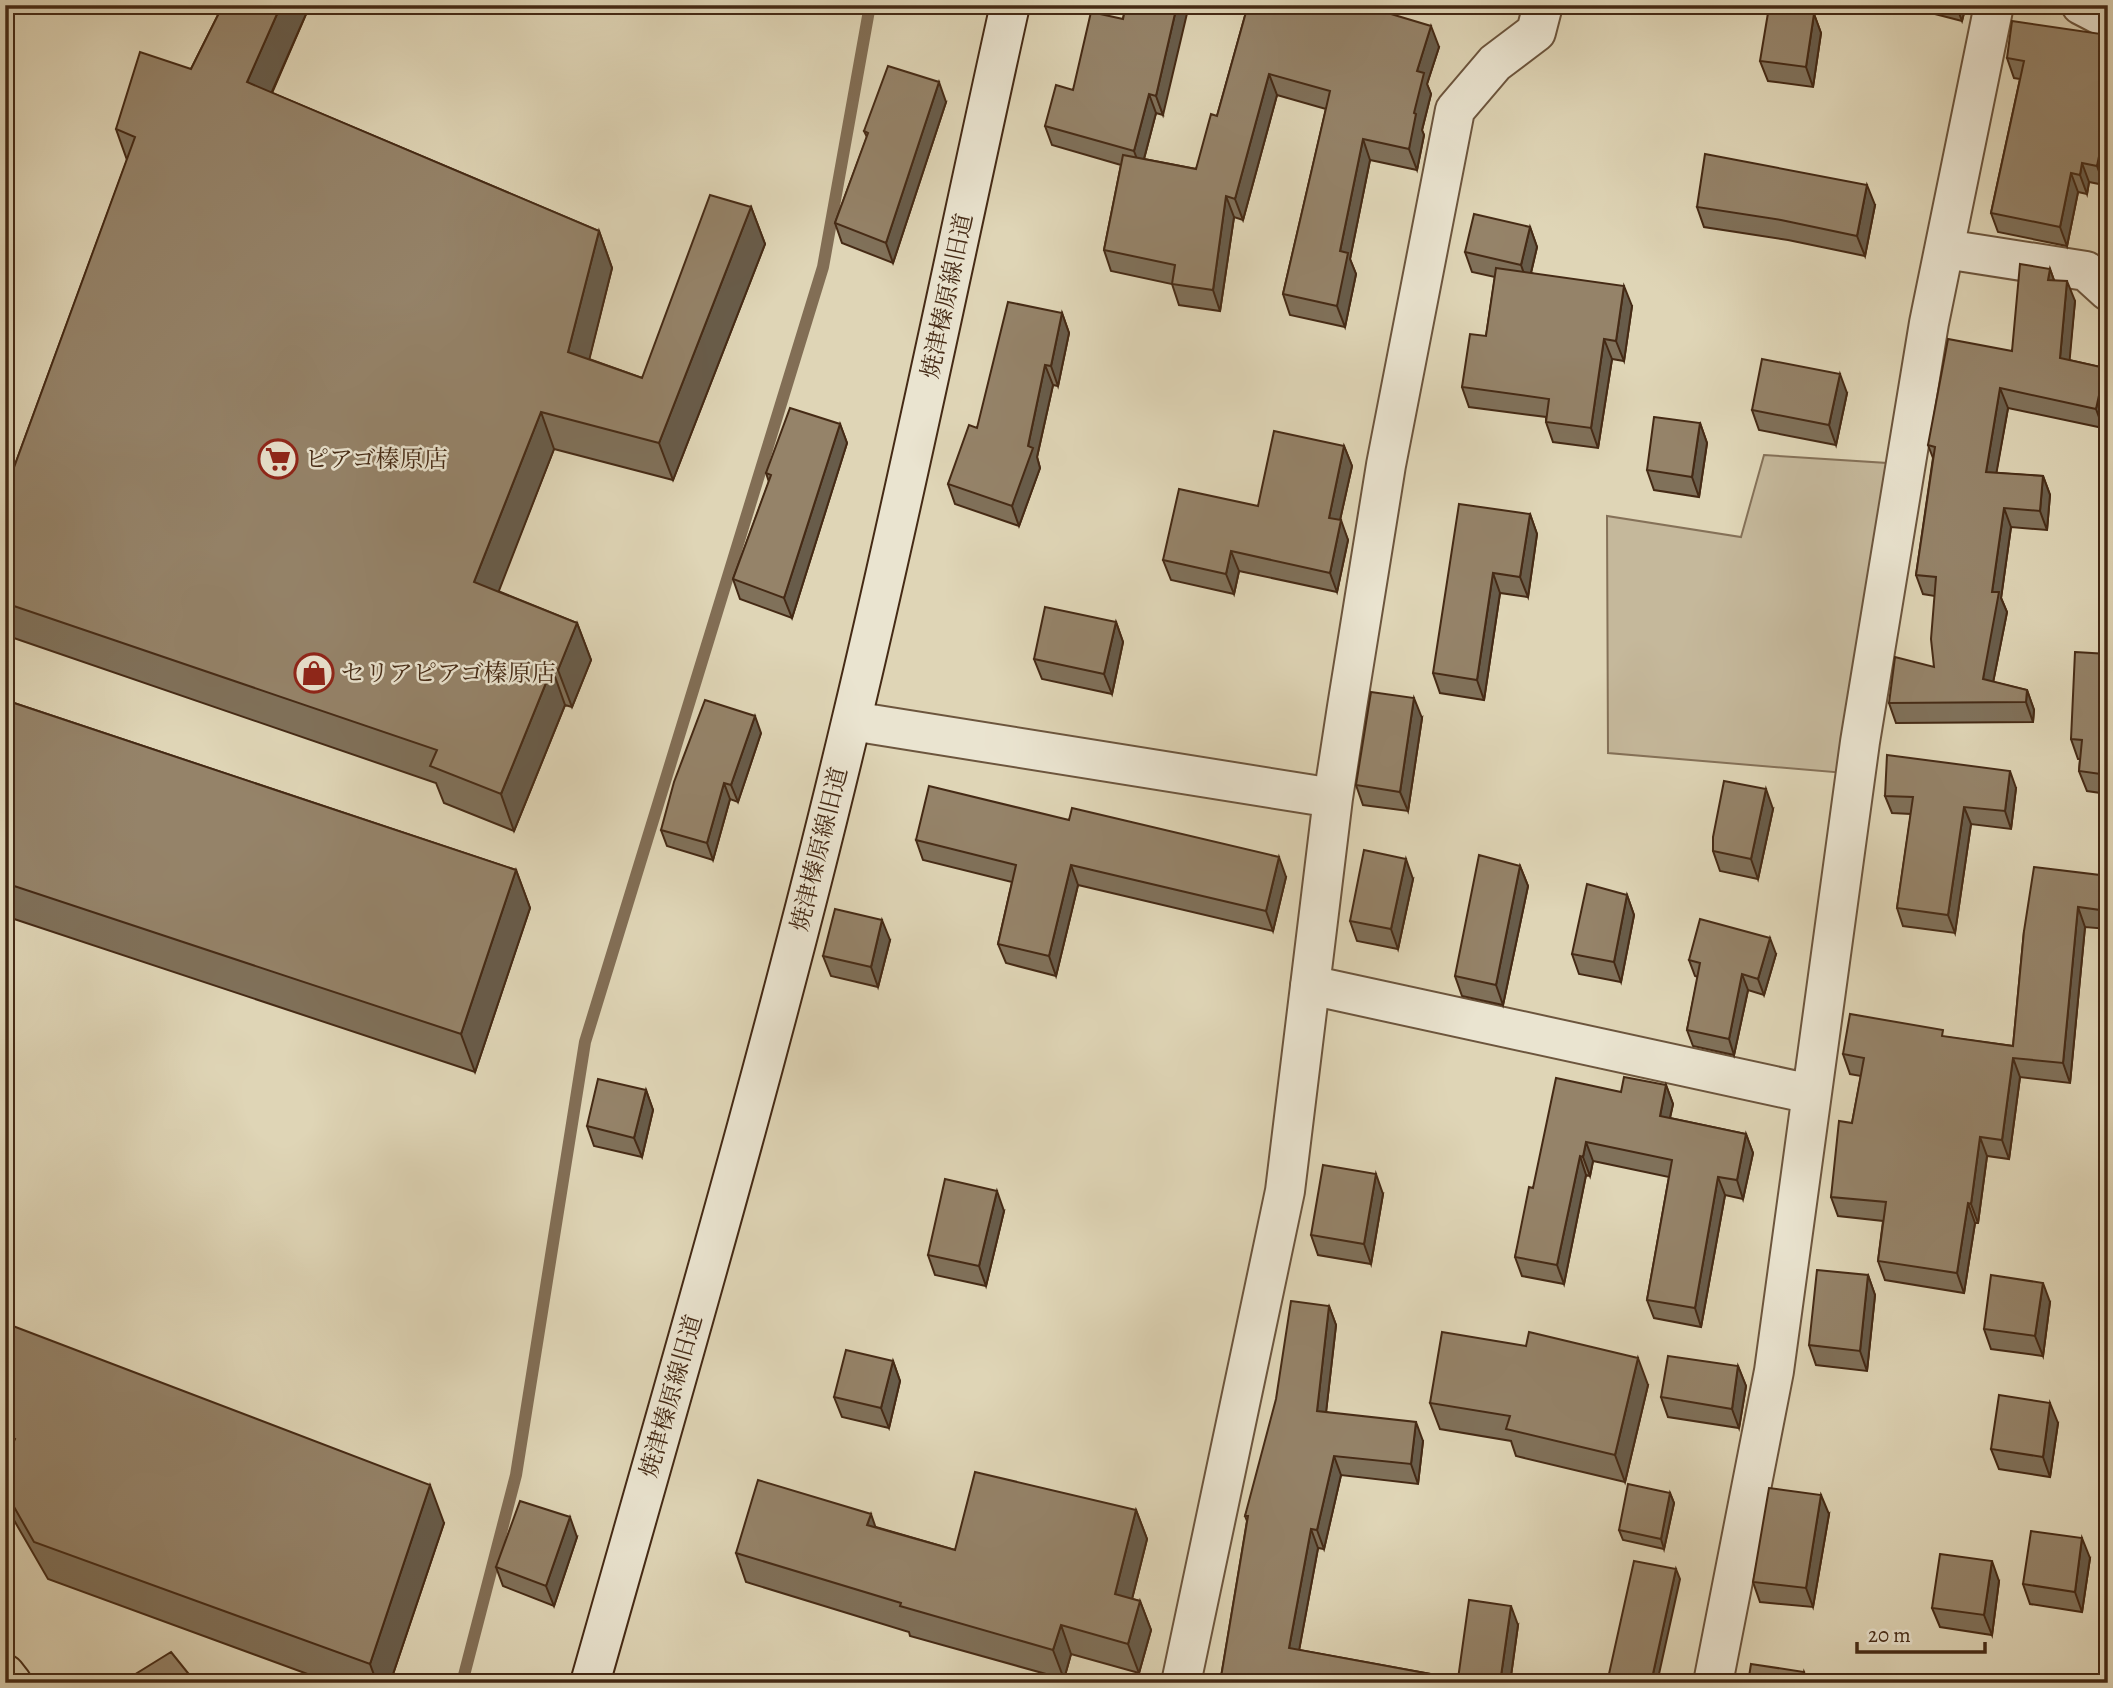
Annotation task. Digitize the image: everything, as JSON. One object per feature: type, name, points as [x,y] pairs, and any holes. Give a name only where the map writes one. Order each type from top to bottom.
[{"type":"highway","points":[[5,1674],[12,1683]]},
{"type":"street","name":"焼津榛原線旧道","points":[[590,1683],[769,1042],[852,721],[918,437],[1010,5]]},
{"type":"street","points":[[1181,1683],[1285,1191],[1333,798],[1386,465],[1455,110],[1495,63],[1535,32],[1543,5]]},
{"type":"street","points":[[1713,1683],[1774,1371],[1863,728],[1929,323],[1994,5]]},
{"type":"street","points":[[2081,5],[2108,19]]},
{"type":"street","points":[[1945,249],[2087,271],[2108,291]]},
{"type":"street","points":[[852,721],[1333,798]]},
{"type":"street","points":[[1310,985],[1811,1094]]},
{"type":"shaded area","points":[[1764,455],[1887,463],[1845,773],[1608,753],[1607,516],[1741,537]]},
{"type":"building","points":[[223,5],[281,5],[247,82],[599,231],[568,352],[642,378],[710,195],[751,207],[659,443],[541,412],[474,582],[577,623],[558,670],[552,668],[501,794],[430,766],[437,750],[5,603],[5,492],[135,137],[116,129],[140,52],[191,69]]},
{"type":"building","points":[[1126,5],[1177,5],[1156,96],[1149,94],[1134,151],[1045,126],[1056,85],[1073,90],[1091,12],[1123,19]]},
{"type":"building","points":[[1248,5],[1361,5],[1431,26],[1417,71],[1424,73],[1409,149],[1363,139],[1340,251],[1348,253],[1337,306],[1283,294],[1330,91],[1269,74],[1235,199],[1226,196],[1213,290],[1172,284],[1175,265],[1104,250],[1123,155],[1196,169],[1211,114],[1217,116]]},
{"type":"building","points":[[1769,7],[1814,14],[1806,67],[1760,61]]},
{"type":"building","points":[[2012,21],[2108,35],[2108,133],[2104,132],[2097,166],[2082,163],[2080,175],[2071,173],[2060,227],[1991,213],[2024,61],[2007,58]]},
{"type":"building","points":[[888,66],[939,82],[886,243],[835,223],[868,133],[864,131]]},
{"type":"building","points":[[1705,154],[1867,185],[1857,236],[1781,220],[1697,207]]},
{"type":"building","points":[[1474,214],[1530,227],[1521,265],[1465,252]]},
{"type":"building","points":[[2020,264],[2050,269],[2048,280],[2067,281],[2060,358],[2105,368],[2096,409],[2000,388],[1986,472],[2043,476],[2040,511],[2004,508],[1992,592],[1999,592],[1983,679],[2027,690],[2026,702],[1889,703],[1895,657],[1934,667],[1931,639],[1936,577],[1916,575],[1935,447],[1928,445],[1948,339],[2012,351]]},
{"type":"building","points":[[1496,268],[1624,286],[1616,341],[1604,339],[1591,428],[1546,422],[1549,399],[1462,387],[1470,334],[1486,336]]},
{"type":"building","points":[[1008,302],[1062,313],[1051,366],[1045,365],[1028,446],[1033,448],[1012,506],[948,484],[969,425],[977,428]]},
{"type":"building","points":[[1762,359],[1840,374],[1829,425],[1752,410]]},
{"type":"building","points":[[790,408],[840,424],[784,598],[733,579],[771,475],[766,473]]},
{"type":"building","points":[[1654,417],[1700,423],[1692,477],[1647,470]]},
{"type":"building","points":[[1274,431],[1344,446],[1329,518],[1341,520],[1330,573],[1231,551],[1226,574],[1163,560],[1179,489],[1258,506]]},
{"type":"building","points":[[1459,504],[1530,514],[1520,577],[1493,573],[1477,680],[1433,673]]},
{"type":"building","points":[[1045,607],[1116,622],[1104,674],[1034,659]]},
{"type":"building","points":[[2075,652],[2108,654],[2108,775],[2079,771],[2082,740],[2071,739]]},
{"type":"building","points":[[1371,692],[1414,698],[1400,792],[1356,785]]},
{"type":"building","points":[[5,700],[516,870],[461,1034],[5,883]]},
{"type":"building","points":[[705,700],[755,716],[731,785],[724,783],[707,843],[661,830],[674,782]]},
{"type":"building","points":[[1887,755],[2010,771],[2005,811],[1964,807],[1948,915],[1897,908],[1913,797],[1885,796]]},
{"type":"building","points":[[1724,781],[1766,789],[1751,859],[1713,851],[1713,837]]},
{"type":"building","points":[[929,786],[1069,820],[1072,808],[1279,857],[1266,911],[1071,865],[1049,956],[998,944],[1016,865],[916,840]]},
{"type":"building","points":[[1364,850],[1406,859],[1391,929],[1350,921]]},
{"type":"building","points":[[1479,855],[1520,866],[1496,985],[1455,976]]},
{"type":"building","points":[[2034,867],[2108,876],[2108,911],[2078,907],[2063,1063],[2013,1058],[2002,1140],[1980,1137],[1971,1204],[1968,1203],[1957,1273],[1878,1261],[1886,1202],[1831,1197],[1839,1121],[1852,1123],[1864,1058],[1843,1054],[1850,1014],[1943,1030],[1942,1036],[2013,1046],[2024,931]]},
{"type":"building","points":[[1587,884],[1627,895],[1614,962],[1572,954]]},
{"type":"building","points":[[835,909],[882,920],[871,967],[823,956]]},
{"type":"building","points":[[1700,919],[1770,938],[1758,979],[1742,974],[1729,1039],[1687,1030],[1700,963],[1689,960]]},
{"type":"building","points":[[1624,1077],[1666,1085],[1660,1116],[1746,1134],[1737,1180],[1718,1177],[1695,1308],[1647,1300],[1672,1160],[1586,1142],[1583,1157],[1580,1156],[1557,1265],[1515,1257],[1529,1187],[1533,1188],[1556,1078],[1621,1092]]},
{"type":"building","points":[[598,1079],[646,1090],[634,1138],[587,1126]]},
{"type":"building","points":[[1323,1165],[1376,1174],[1364,1244],[1311,1235]]},
{"type":"building","points":[[945,1179],[997,1191],[979,1266],[928,1255]]},
{"type":"building","points":[[1817,1270],[1868,1275],[1860,1351],[1809,1345]]},
{"type":"building","points":[[1991,1275],[2043,1283],[2035,1336],[1984,1329]]},
{"type":"building","points":[[1291,1301],[1329,1306],[1317,1411],[1416,1422],[1411,1464],[1334,1456],[1317,1530],[1311,1529],[1289,1648],[1458,1679],[1469,1600],[1511,1606],[1500,1683],[1220,1683],[1248,1516],[1245,1516],[1276,1399]]},
{"type":"building","points":[[5,1323],[430,1485],[370,1664],[34,1542],[5,1491],[5,1460],[15,1439],[5,1433]]},
{"type":"building","points":[[1442,1332],[1526,1346],[1529,1332],[1638,1358],[1615,1455],[1506,1429],[1510,1416],[1430,1403]]},
{"type":"building","points":[[846,1350],[893,1361],[881,1408],[834,1397]]},
{"type":"building","points":[[1668,1356],[1738,1366],[1732,1409],[1661,1397]]},
{"type":"building","points":[[1999,1395],[2050,1403],[2043,1457],[1991,1449]]},
{"type":"building","points":[[975,1472],[1136,1510],[1115,1594],[1140,1601],[1128,1644],[1061,1625],[1053,1650],[900,1606],[901,1603],[736,1553],[758,1480],[871,1514],[867,1525],[955,1550]]},
{"type":"building","points":[[1628,1484],[1670,1493],[1661,1539],[1619,1530]]},
{"type":"building","points":[[1769,1488],[1821,1495],[1806,1588],[1753,1582]]},
{"type":"building","points":[[520,1501],[570,1517],[546,1586],[496,1567]]},
{"type":"building","points":[[2031,1531],[2082,1538],[2075,1592],[2023,1584]]},
{"type":"building","points":[[1940,1554],[1992,1561],[1984,1615],[1932,1608]]},
{"type":"building","points":[[1634,1561],[1676,1569],[1651,1683],[1607,1683]]},
{"type":"building","points":[[171,1652],[196,1683],[121,1683]]},
{"type":"building","points":[[1751,1664],[1804,1672],[1802,1683],[1748,1683]]},
{"type":"waterway","points":[[462,1683],[516,1475],[585,1042],[823,267],[870,5]]},
{"type":"place","name":"ピアゴ榛原店","points":[[278,459]]},
{"type":"place","name":"セリアピアゴ榛原店","points":[[314,673]]}]
